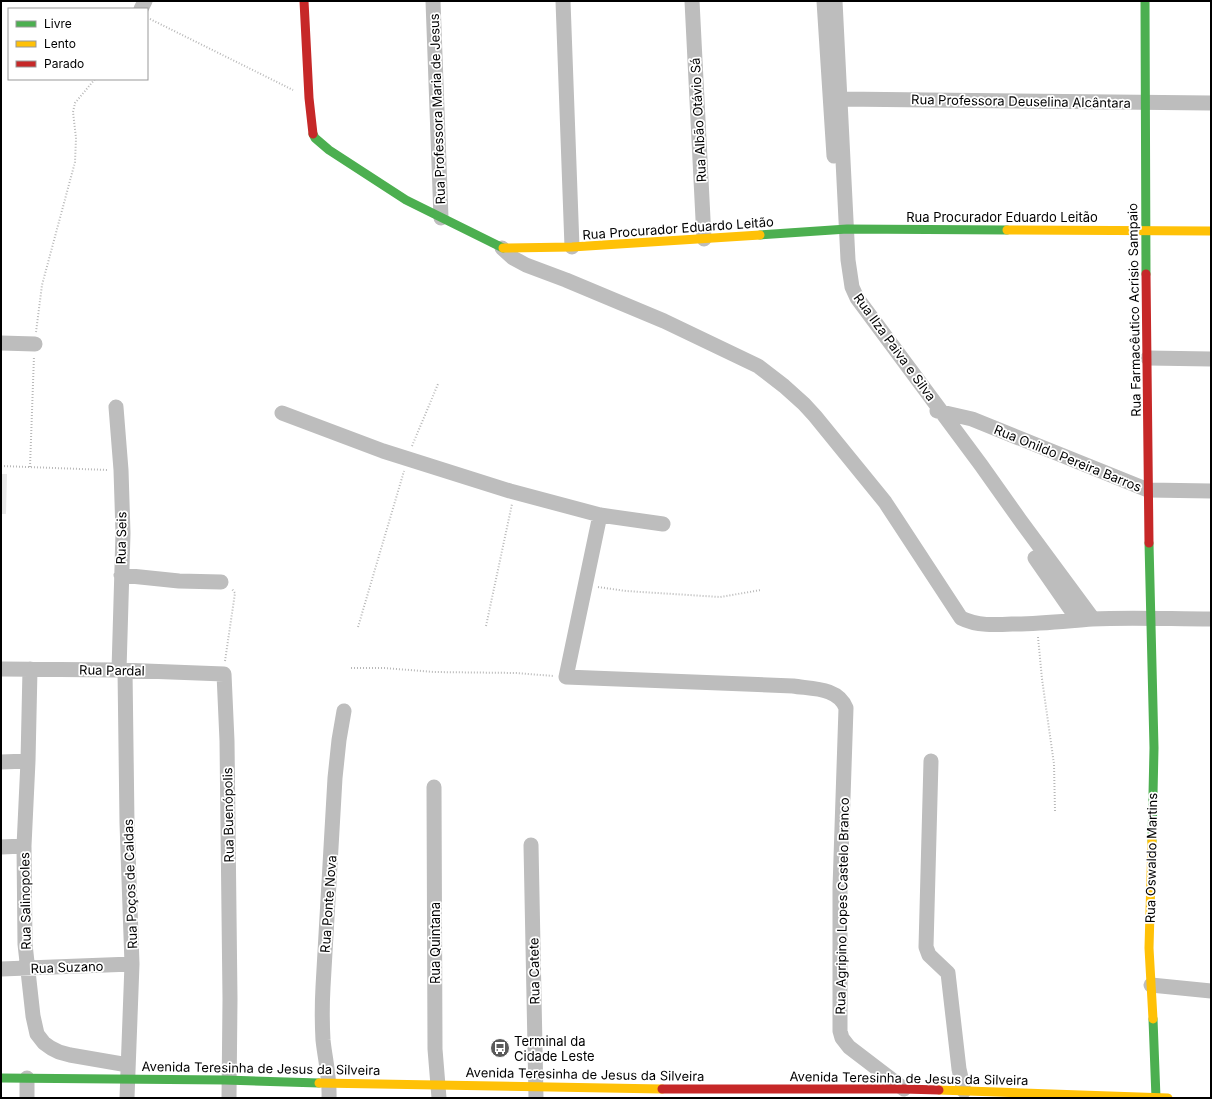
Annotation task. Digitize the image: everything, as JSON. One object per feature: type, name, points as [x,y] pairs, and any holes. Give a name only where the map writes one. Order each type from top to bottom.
[{"type":"street","name":"Rua Procurador Eduardo Leitão","points":[[304,1],[312,132],[318,142],[406,200],[502,248],[572,247],[843,229],[1211,231]]},
{"type":"street","name":"Rua Professora Maria de Jesus","points":[[433,1],[441,218]]},
{"type":"street","points":[[563,1],[572,247]]},
{"type":"street","name":"Rua Albão Otávio Sá","points":[[692,1],[704,238]]},
{"type":"street","name":"Rua Ilza Paiva e Silva","points":[[824,1],[836,100]]},
{"type":"street","name":"Rua Ilza Paiva e Silva","points":[[835,1],[836,100],[843,229],[841,274],[848,298],[860,318],[934,410],[1086,620]]},
{"type":"street","name":"Rua Farmacêutico Acrisio Sampaio","points":[[1146,1],[1145,103],[1150,619]]},
{"type":"street","name":"Rua Professora Deuselina Alcântara","points":[[836,100],[1211,103]]},
{"type":"street","points":[[502,248],[513,258],[526,265],[664,321],[758,366],[784,386],[804,404],[881,496],[962,618],[971,622],[983,624],[1036,624],[1086,620],[1211,619]]},
{"type":"street","points":[[1,343],[35,344]]},
{"type":"street","points":[[1148,358],[1211,359]]},
{"type":"street","name":"Rua Seis","points":[[116,407],[121,470],[123,533],[121,575],[122,670]]},
{"type":"street","name":"Rua Onildo Pereira Barros","points":[[934,410],[972,419],[1148,490],[1211,491]]},
{"type":"street","points":[[282,413],[383,451],[514,492],[600,515],[663,524]]},
{"type":"street","points":[[566,677],[600,515]]},
{"type":"street","points":[[121,575],[179,581],[221,582]]},
{"type":"street","name":"Rua Oswaldo Martins","points":[[1150,619],[1154,748],[1149,948],[1156,1098]]},
{"type":"street","name":"Rua Pardal","points":[[1,669],[122,670],[224,674]]},
{"type":"street","name":"Rua Salinopoles","points":[[30,669],[24,846],[25,944],[33,1016],[38,1034],[44,1043],[59,1052],[127,1072]]},
{"type":"street","name":"Rua Poços de Caldas","points":[[122,670],[132,964],[126,1098]]},
{"type":"street","name":"Rua Buenópolis","points":[[224,674],[227,713],[230,999],[229,1098]]},
{"type":"street","name":"Rua Agripino Lopes Castelo Branco","points":[[566,677],[793,686],[823,690],[838,696],[844,702],[846,708],[840,888],[840,1031],[842,1038],[849,1047],[904,1089]]},
{"type":"street","name":"Rua Ponte Nova","points":[[330,1098],[330,1083],[323,1040],[322,1011],[335,778],[344,711]]},
{"type":"street","points":[[1,762],[28,761]]},
{"type":"street","points":[[931,761],[926,947],[929,956],[948,973],[959,1069],[954,1093]]},
{"type":"street","name":"Rua Quintana","points":[[434,787],[435,1049],[439,1091]]},
{"type":"street","name":"Rua Catete","points":[[531,845],[536,1092]]},
{"type":"street","points":[[1,847],[24,846]]},
{"type":"street","name":"Rua Suzano","points":[[1,969],[132,964]]},
{"type":"street","points":[[1151,985],[1211,991]]},
{"type":"street","name":"Avenida Teresinha de Jesus da Silveira","points":[[1,1078],[27,1078],[127,1072],[229,1080],[330,1083],[439,1091],[536,1092],[645,1088],[858,1093],[904,1089],[954,1093],[1168,1098]]},
{"type":"street","points":[[27,1078],[27,1098]]},
{"type":"path","points":[[148,18],[309,98]]},
{"type":"path","points":[[30,467],[35,344],[42,285],[75,162],[76,138],[73,112],[75,103],[95,80]]},
{"type":"path","points":[[358,627],[407,459],[438,384]]},
{"type":"path","points":[[1,466],[121,470]]},
{"type":"path","points":[[486,626],[514,492]]},
{"type":"path","points":[[221,582],[228,585],[235,593],[224,674]]},
{"type":"path","points":[[585,585],[626,591],[720,597],[761,590]]},
{"type":"path","points":[[1036,624],[1054,764],[1055,811]]},
{"type":"path","points":[[351,668],[386,668],[434,672],[516,673],[566,677]]},
{"type":"shaded area","points":[[1,474],[7,474],[6,514],[1,514]]},
{"type":"traffic: fast","points":[[1145,1],[1146,274]]},
{"type":"traffic: fast","points":[[313,134],[315,138],[329,150],[406,200],[503,248]]},
{"type":"traffic: fast","points":[[760,235],[847,229],[1007,230]]},
{"type":"traffic: fast","points":[[1149,543],[1154,748],[1152,841]]},
{"type":"traffic: fast","points":[[1153,1019],[1156,1098]]},
{"type":"traffic: fast","points":[[1,1078],[225,1080],[319,1083]]},
{"type":"traffic: slow","points":[[1007,230],[1211,231]]},
{"type":"traffic: slow","points":[[503,248],[572,247],[760,235]]},
{"type":"traffic: slow","points":[[1152,841],[1149,948],[1153,1019]]},
{"type":"traffic: slow","points":[[319,1083],[662,1089]]},
{"type":"traffic: slow","points":[[939,1090],[1168,1098]]},
{"type":"traffic: jam","points":[[304,1],[309,98],[313,134]]},
{"type":"traffic: jam","points":[[1146,274],[1149,543]]},
{"type":"traffic: jam","points":[[662,1089],[939,1090]]},
{"type":"place","name":"Terminal da Cidade Leste","points":[[500,1048]]}]
